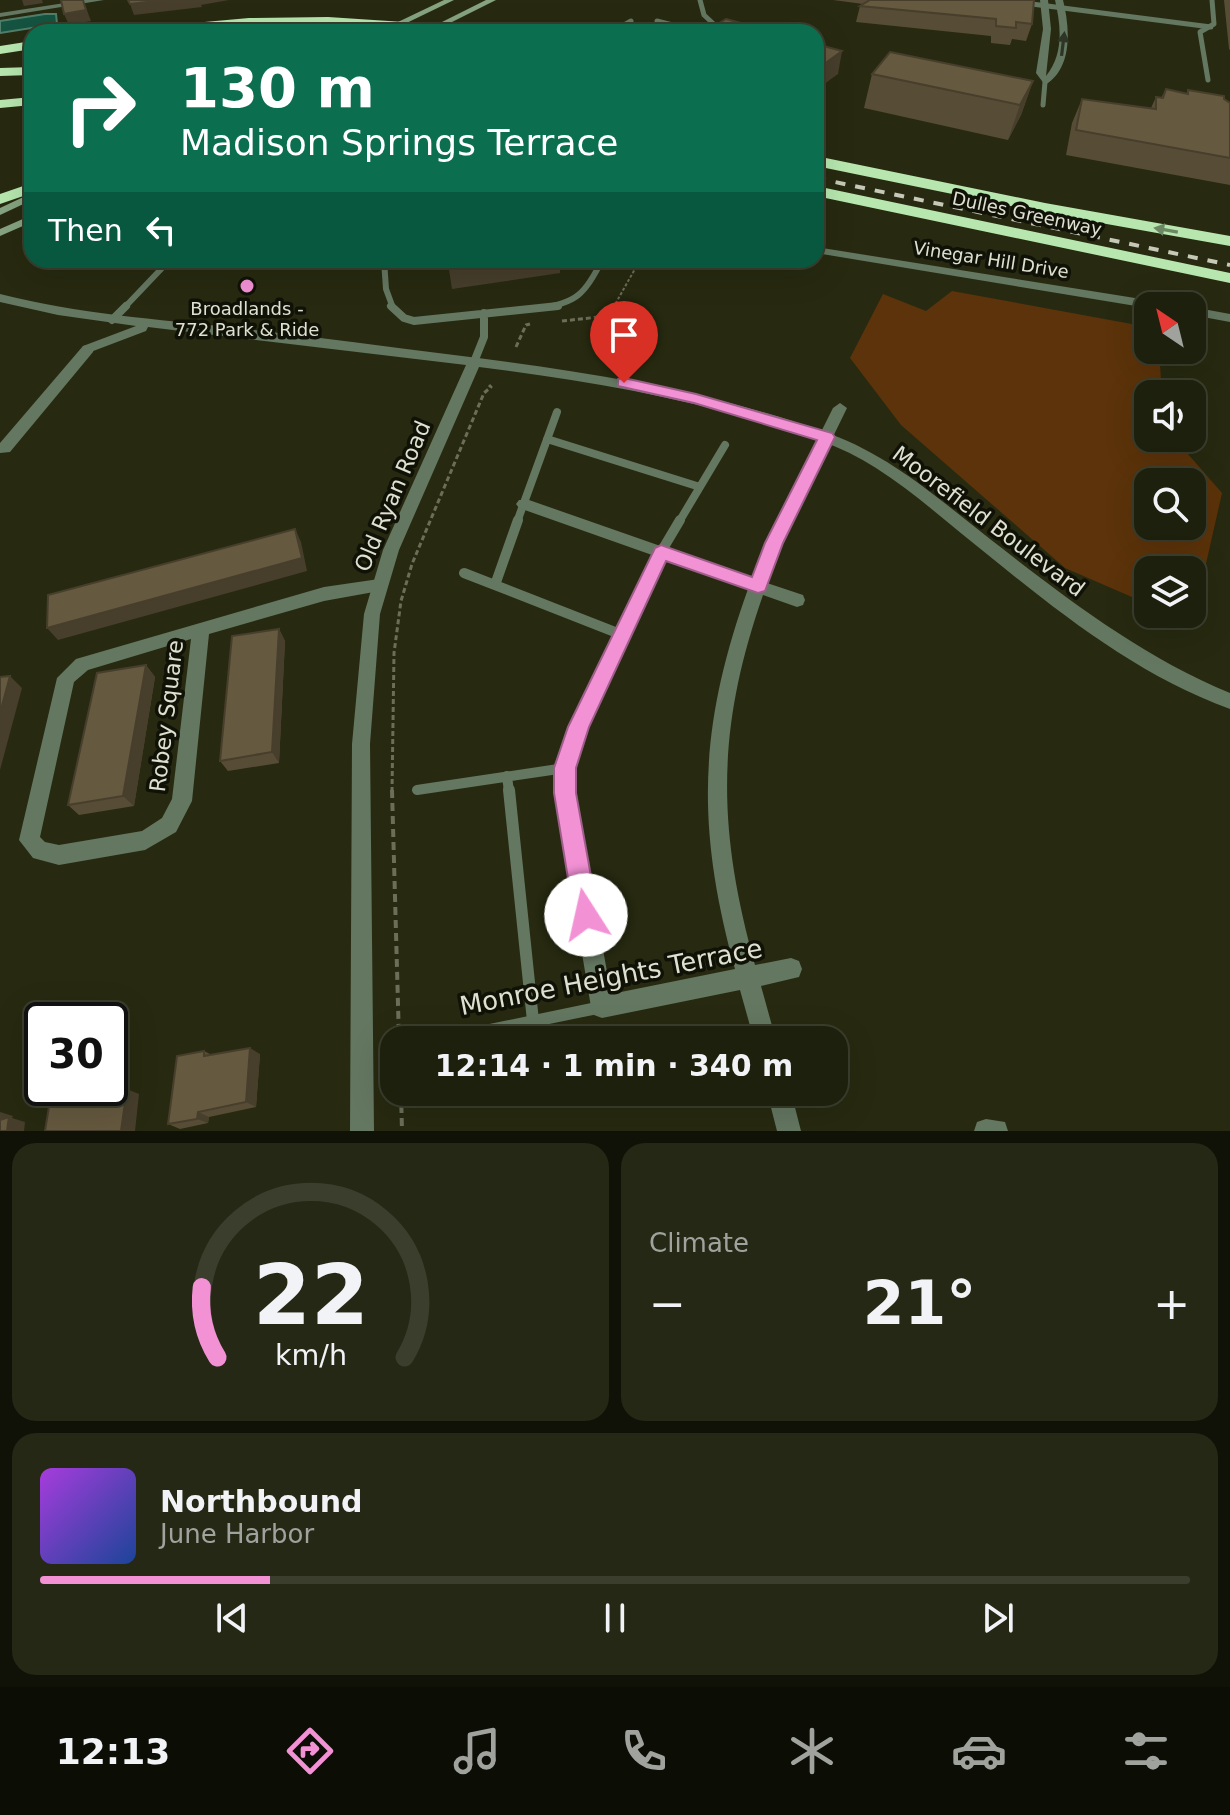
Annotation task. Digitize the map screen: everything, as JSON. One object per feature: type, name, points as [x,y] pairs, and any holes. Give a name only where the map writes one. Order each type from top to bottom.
[{"type":"highway","points":[[243,24],[299,24]]},
{"type":"highway","points":[[0,50],[24,46]]},
{"type":"highway","points":[[0,72],[24,71]]},
{"type":"highway","points":[[0,94],[24,93]]},
{"type":"highway","points":[[0,104],[24,102]]},
{"type":"highway","points":[[824,146],[1103,218]]},
{"type":"highway","name":"Dulles Greenway","points":[[824,163],[1230,241]]},
{"type":"highway","points":[[0,199],[24,191]]},
{"type":"highway","name":"Dulles Greenway","points":[[824,193],[1223,277]]},
{"type":"highway","points":[[824,208],[1223,277]]},
{"type":"main road","points":[[402,24],[450,0]]},
{"type":"main road","points":[[445,24],[492,0]]},
{"type":"main road","points":[[0,212],[24,200]]},
{"type":"main road","points":[[0,233],[24,222]]},
{"type":"street","points":[[10,0],[11,13]]},
{"type":"street","points":[[0,15],[100,0]]},
{"type":"street","points":[[1044,3],[1047,29],[1040,73],[1045,82],[1056,71],[1063,48],[1060,4]]},
{"type":"street","name":"Vinegar Hill Drive","points":[[824,251],[1134,302]]},
{"type":"street","points":[[900,281],[903,264]]},
{"type":"street","points":[[0,298],[62,314],[474,362]]},
{"type":"street","points":[[2,448],[88,349],[92,337],[88,325],[62,314]]},
{"type":"street","points":[[1206,314],[1230,318]]},
{"type":"street","points":[[88,349],[123,333],[155,325]]},
{"type":"street","name":"Moorefield Boulevard","points":[[474,362],[663,390],[827,437],[885,466],[1084,621],[1138,656],[1202,691],[1230,701]]},
{"type":"street","name":"Old Ryan Road","points":[[362,1131],[361,744],[368,645],[379,585],[474,362]]},
{"type":"street","points":[[761,1026],[730,909],[717,828],[716,757],[727,689],[746,618],[774,543],[840,408]]},
{"type":"street","points":[[524,504],[797,600]]},
{"type":"street","points":[[602,1007],[565,793],[565,768],[579,727],[620,634],[661,552]]},
{"type":"street","name":"Robey Square","points":[[201,629],[182,801],[169,825],[145,840],[59,855],[40,851],[29,840],[66,678],[82,664],[201,629],[340,589],[379,585]]},
{"type":"street","name":"Monroe Heights Terrace","points":[[602,1007],[791,969]]},
{"type":"street","points":[[783,1106],[789,1131]]},
{"type":"street","points":[[986,1131],[996,1131]]},
{"type":"lane","points":[[700,0],[704,15],[714,24]]},
{"type":"lane","points":[[1208,80],[1200,32],[1214,24],[1212,0]]},
{"type":"lane","points":[[1018,3],[1060,4],[1211,27]]},
{"type":"lane","points":[[626,24],[631,21]]},
{"type":"lane","points":[[657,21],[669,24]]},
{"type":"lane","points":[[1043,105],[1045,82]]},
{"type":"lane","points":[[112,320],[162,268]]},
{"type":"lane","points":[[385,268],[388,300],[394,310],[405,318],[421,321],[547,307],[575,300],[597,268]]},
{"type":"lane","points":[[474,362],[484,337],[484,313]]},
{"type":"lane","points":[[495,585],[557,412]]},
{"type":"lane","points":[[547,439],[700,487]]},
{"type":"lane","points":[[661,552],[725,445]]},
{"type":"lane","points":[[464,573],[620,634]]},
{"type":"lane","points":[[417,790],[565,768]]},
{"type":"lane","points":[[507,776],[533,1021]]},
{"type":"lane","name":"Monroe Heights Terrace","points":[[509,1026],[602,1007]]},
{"type":"path","points":[[554,322],[608,316],[635,268]]},
{"type":"path","points":[[516,347],[526,325],[540,323]]},
{"type":"path","points":[[399,1026],[391,745],[394,653],[401,601],[412,564],[484,393],[491,387],[489,385]]},
{"type":"path","points":[[401,1106],[402,1131]]},
{"type":"shaded area","points":[[56,14],[57,24],[24,24],[24,29],[0,33],[0,21]]},
{"type":"shaded area","points":[[952,291],[1134,324],[1134,364],[1160,364],[1161,380],[1134,380],[1134,452],[1186,452],[1200,468],[1134,468],[1134,540],[1206,540],[1206,475],[1222,493],[1206,564],[1206,556],[1134,556],[1134,598],[1065,568],[901,425],[850,358],[883,294],[926,311]]},
{"type":"building","points":[[61,0],[83,0],[86,10],[64,14]]},
{"type":"building","points":[[128,0],[163,0],[130,4]]},
{"type":"building","points":[[870,0],[1034,0],[1032,24],[1016,22],[1016,28],[996,26],[996,19],[860,6]]},
{"type":"building","points":[[726,19],[744,24],[718,24]]},
{"type":"building","points":[[824,46],[842,51],[824,64]]},
{"type":"building","points":[[890,52],[1033,81],[1020,105],[872,74]]},
{"type":"building","points":[[1166,89],[1224,96],[1230,103],[1230,158],[1076,130],[1082,99],[1156,109],[1156,97],[1163,98]]},
{"type":"building","points":[[295,529],[302,558],[47,628],[48,595]]},
{"type":"building","points":[[279,629],[272,752],[220,761],[232,636]]},
{"type":"building","points":[[146,665],[123,796],[68,805],[97,673]]},
{"type":"building","points":[[10,676],[0,713],[0,677]]},
{"type":"building","points":[[250,1048],[246,1102],[198,1112],[197,1119],[168,1124],[177,1056],[204,1051],[204,1056]]},
{"type":"building","points":[[49,1106],[125,1106],[121,1131],[45,1131]]},
{"type":"building","points":[[9,1117],[7,1131],[0,1131],[0,1120]]},
{"type":"railway","points":[[824,180],[1230,265]]},
{"type":"place","name":"Broadlands - 772 Park & Ride","points":[[247,286]]},
{"type":"route","points":[[586,915],[565,793],[565,768],[579,727],[620,634],[661,552],[758,586],[774,543],[827,437],[663,390],[624,383]]}]
